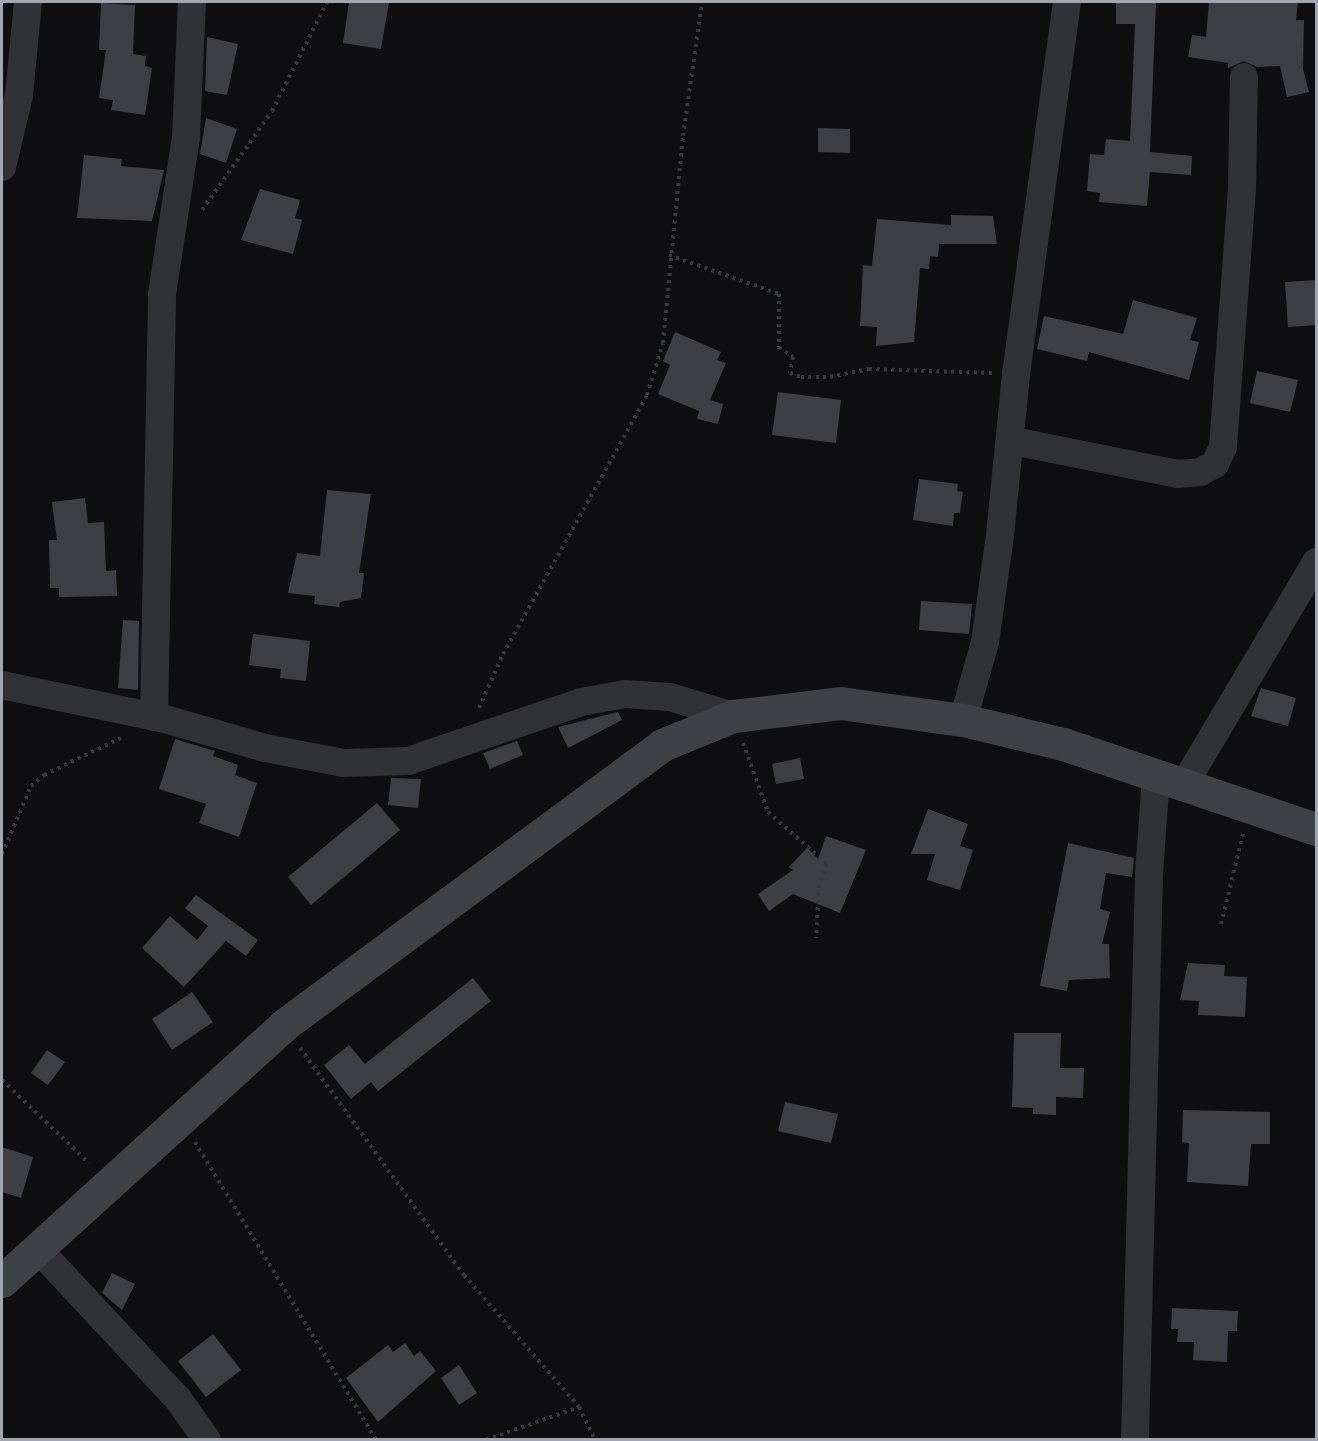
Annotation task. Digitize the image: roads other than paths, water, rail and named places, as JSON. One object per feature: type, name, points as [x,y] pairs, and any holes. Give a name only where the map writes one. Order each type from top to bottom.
[{"type":"street","points":[[2,167],[19,96],[28,2]]},
{"type":"street","points":[[154,717],[162,294],[186,138],[192,2]]},
{"type":"street","points":[[963,720],[984,642],[1013,441],[1016,374],[1067,2]]},
{"type":"street","points":[[1013,441],[1178,474],[1200,472],[1215,464],[1223,447],[1242,188],[1244,77]]},
{"type":"street","points":[[1135,1440],[1148,897],[1170,779],[1317,562]]},
{"type":"street","points":[[2,685],[154,717],[265,748],[344,763],[408,761],[581,702],[626,694],[670,697],[733,716]]},
{"type":"street","points":[[2,1281],[39,1250],[179,1116],[284,1025],[662,745],[733,716],[840,704],[963,720],[1063,744],[1249,804],[1317,829]]},
{"type":"street","points":[[39,1250],[178,1399],[207,1440]]}]
